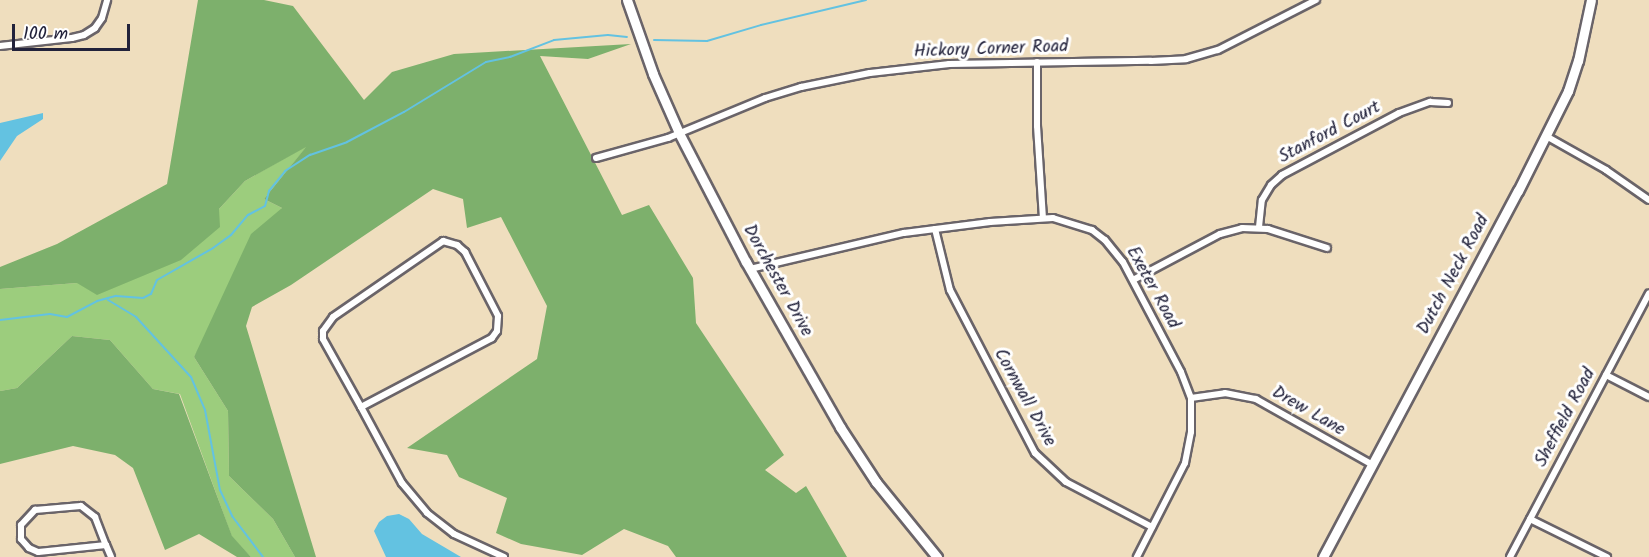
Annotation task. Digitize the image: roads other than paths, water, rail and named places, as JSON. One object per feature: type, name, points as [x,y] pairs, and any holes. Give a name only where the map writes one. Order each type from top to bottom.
[{"type":"street","points":[[0,46],[72,38],[84,34],[95,28],[102,18],[107,0]]},
{"type":"street","name":"Dorchester Drive","points":[[627,0],[653,74],[678,133],[750,269],[851,446],[896,508],[937,557]]},
{"type":"street","name":"Hickory Corner Road","points":[[596,158],[678,133],[765,98],[801,87],[870,73],[949,64],[1151,62],[1186,58],[1218,50],[1316,0]]},
{"type":"street","name":"Dutch Neck Road","points":[[1323,557],[1546,136],[1572,80],[1591,0]]},
{"type":"street","points":[[1037,62],[1037,126],[1043,218]]},
{"type":"street","name":"Stanford Court","points":[[1259,227],[1262,200],[1270,185],[1282,175],[1399,113],[1430,102],[1448,103]]},
{"type":"street","points":[[1546,136],[1606,170],[1649,200]]},
{"type":"street","name":"Exeter Road","points":[[750,269],[935,229],[1043,218],[1066,220],[1092,230],[1119,256],[1181,372],[1191,398],[1192,424],[1188,453],[1137,557]]},
{"type":"street","points":[[1133,280],[1220,234],[1242,228],[1259,227],[1327,248]]},
{"type":"street","name":"Cornwall Drive","points":[[935,229],[950,290],[1035,453],[1066,482],[1152,527]]},
{"type":"street","points":[[361,407],[492,338],[497,331],[498,316],[465,252],[457,245],[443,241],[436,243],[333,317],[326,326],[322,339],[402,483],[427,513],[454,534],[504,557]]},
{"type":"street","name":"Sheffield Road","points":[[1510,557],[1649,293]]},
{"type":"street","points":[[1606,375],[1649,397]]},
{"type":"street","name":"Drew Lane","points":[[1191,398],[1225,393],[1256,399],[1371,465]]},
{"type":"street","points":[[106,545],[38,552],[29,548],[21,539],[21,525],[35,510],[81,506],[94,517],[106,545],[111,557]]},
{"type":"street","points":[[1530,519],[1607,557]]},
{"type":"water","points":[[43,113],[43,119],[17,136],[0,161],[0,123]]},
{"type":"water","points":[[399,514],[409,519],[422,534],[461,557],[386,557],[374,531],[379,522],[387,516]]},
{"type":"waterway","points":[[654,40],[707,41],[761,25],[866,0]]},
{"type":"waterway","points":[[0,320],[50,314],[67,317],[97,301],[116,296],[143,298],[151,294],[157,280],[213,248],[231,235],[248,215],[265,206],[269,191],[285,171],[310,155],[347,142],[404,112],[486,62],[510,57],[554,40],[608,35],[627,37]]},
{"type":"waterway","points":[[108,300],[136,317],[191,377],[205,410],[220,490],[232,516],[263,557]]}]
